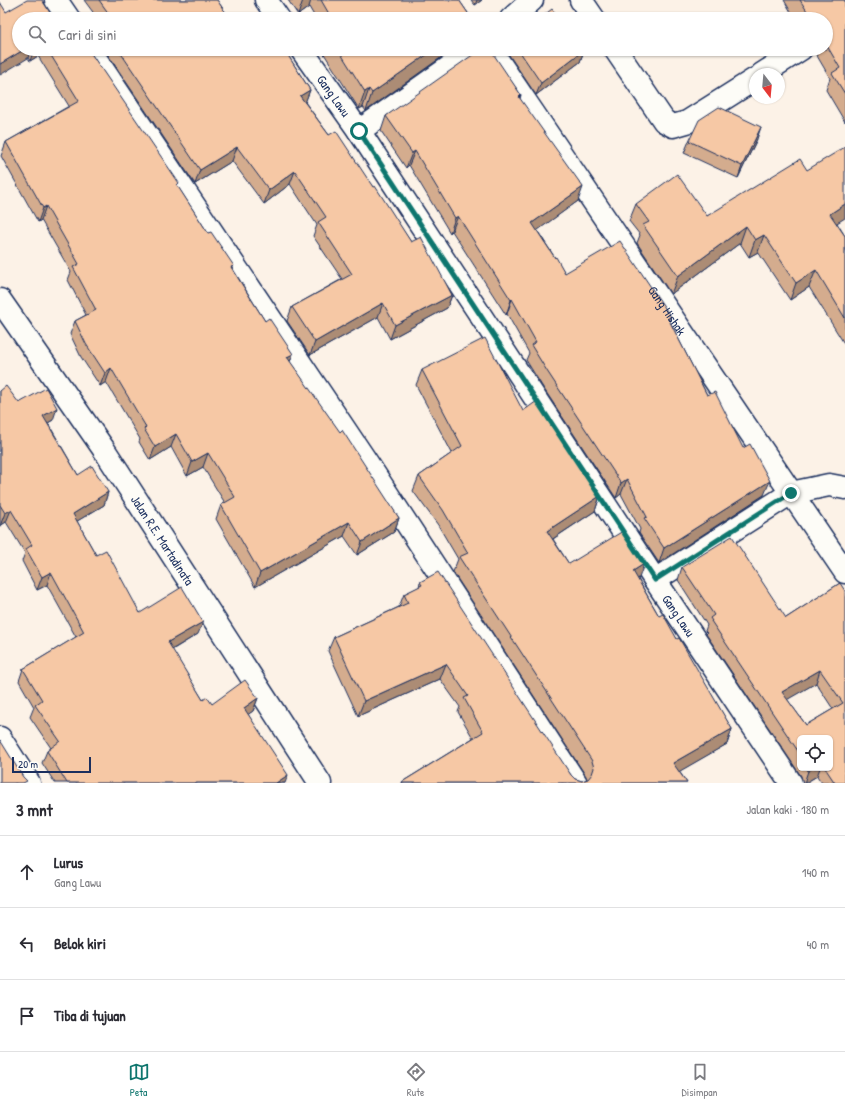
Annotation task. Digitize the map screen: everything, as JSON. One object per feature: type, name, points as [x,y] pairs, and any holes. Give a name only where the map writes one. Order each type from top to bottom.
[{"type":"street","points":[[56,0],[64,12]]},
{"type":"street","points":[[266,0],[274,12]]},
{"type":"street","points":[[519,12],[532,0]]},
{"type":"street","points":[[581,0],[589,12]]},
{"type":"street","points":[[94,56],[364,458],[576,783]]},
{"type":"street","name":"Gang Lawu","points":[[306,56],[359,131],[655,580],[791,783]]},
{"type":"street","points":[[359,131],[465,56]]},
{"type":"street","name":"Gang Hishak","points":[[495,56],[845,572]]},
{"type":"street","points":[[620,56],[664,120],[673,126],[687,122],[749,83]]},
{"type":"street","points":[[771,68],[790,56]]},
{"type":"street","name":"Jalan R.E. Martadinata","points":[[0,300],[109,458],[320,783]]},
{"type":"street","points":[[655,580],[791,493],[829,485],[845,488]]},
{"type":"street","points":[[0,738],[29,783]]},
{"type":"building","points":[[27,0],[42,0],[50,12],[12,12],[12,56],[13,56],[0,64],[0,2],[6,12]]},
{"type":"building","points":[[99,0],[217,0],[225,12],[108,12]]},
{"type":"building","points":[[321,0],[459,0],[467,12],[328,12]]},
{"type":"building","points":[[800,0],[845,0],[845,94],[832,73],[840,68],[833,56],[833,12],[808,12]]},
{"type":"building","points":[[51,56],[93,56],[179,183],[177,185],[208,233],[211,232],[234,266],[231,267],[265,321],[269,318],[293,354],[287,357],[340,432],[342,430],[399,518],[362,542],[349,522],[260,573],[221,505],[235,497],[208,453],[192,462],[176,434],[155,447],[144,429],[146,427],[111,368],[105,373],[86,344],[75,321],[96,310],[73,267],[79,264],[46,206],[43,208],[6,142],[79,101]]},
{"type":"building","points":[[123,56],[288,56],[310,90],[300,96],[329,135],[336,131],[373,187],[375,186],[411,242],[421,237],[452,295],[395,325],[383,303],[315,342],[292,307],[352,274],[318,222],[326,217],[295,171],[269,190],[237,147],[200,170]]},
{"type":"building","points":[[342,56],[425,56],[372,93],[369,89],[365,92]]},
{"type":"building","points":[[471,56],[495,56],[521,95],[519,97],[583,187],[532,223],[555,258],[556,257],[565,273],[620,241],[671,317],[668,318],[707,395],[715,392],[743,448],[750,444],[770,481],[664,548],[644,518],[647,517],[627,479],[621,483],[531,345],[536,342],[512,299],[511,300],[458,216],[455,218],[415,151],[412,153],[386,116]]},
{"type":"building","points":[[523,56],[576,56],[541,83]]},
{"type":"building","points":[[719,107],[761,127],[742,166],[689,141],[699,120]]},
{"type":"building","points":[[845,147],[845,204],[830,214],[845,236],[845,318],[816,270],[796,283],[764,235],[755,240],[746,226],[678,276],[643,225],[649,222],[636,204],[677,174],[707,216],[800,159],[807,170]]},
{"type":"building","points":[[485,338],[523,411],[537,401],[600,496],[547,531],[569,564],[623,531],[644,564],[633,571],[659,616],[663,614],[677,639],[679,638],[732,729],[673,763],[687,783],[403,783],[402,782],[483,732],[464,698],[468,696],[446,664],[364,701],[334,637],[408,603],[404,594],[422,585],[420,582],[438,572],[571,775],[575,779],[582,781],[588,779],[592,774],[594,768],[592,761],[459,557],[468,553],[443,510],[419,476],[462,446],[422,370]]},
{"type":"building","points":[[6,386],[19,403],[46,388],[57,408],[43,416],[78,475],[92,466],[108,492],[73,514],[96,555],[106,550],[140,613],[182,587],[203,622],[168,642],[203,700],[207,697],[212,704],[245,680],[258,698],[244,708],[288,775],[276,783],[67,783],[47,751],[60,741],[35,705],[42,700],[23,669],[84,632],[51,572],[42,577],[26,549],[32,545],[11,510],[5,513],[0,505],[0,391]]},
{"type":"building","points":[[732,536],[786,618],[840,583],[845,591],[845,783],[835,783],[827,771],[833,771],[833,735],[797,735],[797,750],[711,621],[710,618],[714,615],[682,567]],"holes":[[[820,670],[843,703],[806,725],[782,692]]]},
{"type":"building","points":[[0,740],[27,781],[23,783],[0,783]]},
{"type":"route","points":[[359,131],[655,580],[791,493]]}]
